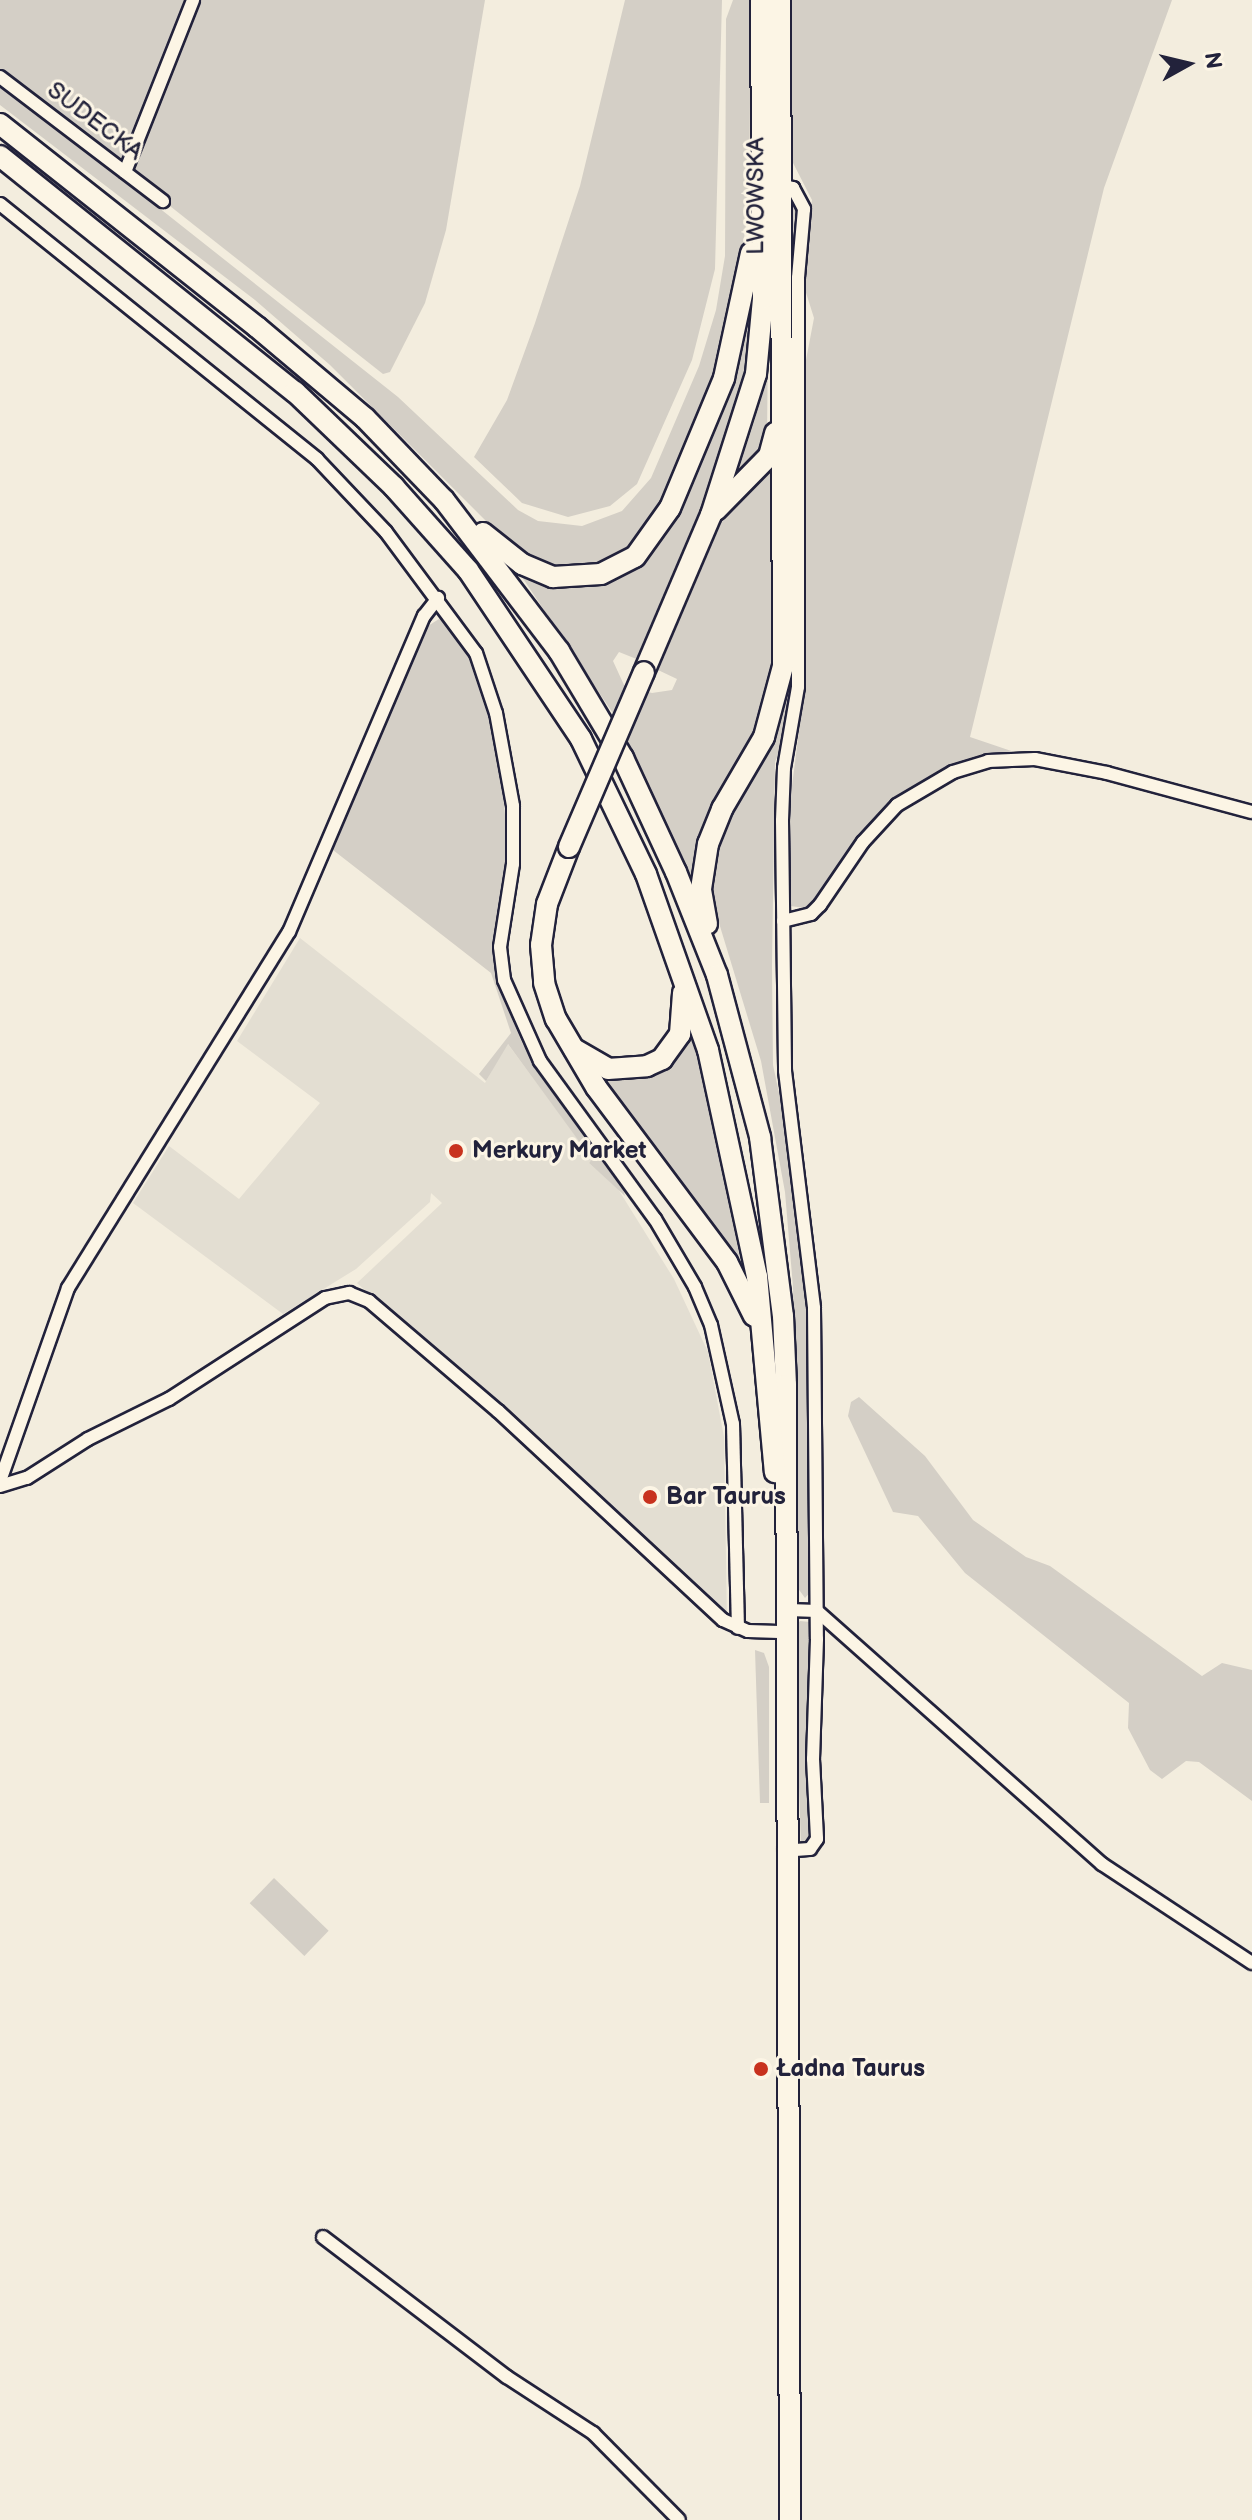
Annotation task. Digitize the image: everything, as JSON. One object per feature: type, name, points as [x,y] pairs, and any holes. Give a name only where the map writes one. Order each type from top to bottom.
[{"type":"main road","name":"LWOWSKA","points":[[759,181],[761,0]]},
{"type":"main road","name":"LWOWSKA","points":[[780,0],[780,393]]},
{"type":"main road","points":[[0,124],[269,337],[365,418],[444,500],[559,651],[623,758],[676,872],[717,975]]},
{"type":"main road","points":[[0,156],[295,392],[394,487],[468,570],[581,739],[674,946],[732,1141],[766,1350],[784,1700]]},
{"type":"main road","points":[[444,500],[522,564],[553,577],[601,574],[635,557],[670,508],[724,378],[741,319],[759,181]]},
{"type":"main road","points":[[759,181],[763,298],[756,374],[711,515],[547,904],[541,945],[547,992],[571,1047],[727,1262],[766,1350]]},
{"type":"main road","points":[[711,515],[769,456],[780,393]]},
{"type":"main road","points":[[780,393],[781,687],[764,737],[722,809],[706,855],[701,889],[717,975],[749,1086],[773,1220],[786,1385],[789,1610],[784,1700],[784,1851],[790,2520]]},
{"type":"main road","points":[[571,1047],[608,1069],[632,1069],[662,1059],[674,1048],[684,1018],[674,946]]},
{"type":"street","points":[[125,172],[193,0]]},
{"type":"street","name":"SUDECKA","points":[[0,77],[163,201]]},
{"type":"street","points":[[759,181],[782,184],[801,196],[804,209],[798,278],[798,687],[784,768],[783,921],[787,1097],[814,1308],[817,1611],[813,1759],[817,1839],[810,1849],[784,1851]]},
{"type":"street","points":[[0,204],[317,459],[386,532],[476,653],[502,744],[514,833],[500,947],[512,1008],[540,1061],[677,1254],[695,1287],[722,1360],[735,1454],[738,1628]]},
{"type":"street","points":[[0,1484],[68,1288],[289,932],[424,616],[438,598]]},
{"type":"street","points":[[783,921],[811,914],[820,905],[863,842],[897,805],[953,772],[988,761],[1035,759],[1107,773],[1252,812]]},
{"type":"street","points":[[0,1484],[27,1478],[88,1439],[169,1399],[325,1298],[349,1293],[369,1301],[498,1411],[738,1628],[779,1632]]},
{"type":"street","points":[[789,1610],[817,1611],[1102,1864],[1252,1963]]},
{"type":"street","points":[[323,2237],[507,2377],[593,2433],[679,2520]]},
{"type":"shaded area","points":[[0,0],[485,0],[446,230],[425,303],[390,372],[383,374],[0,72]]},
{"type":"shaded area","points":[[625,0],[722,0],[715,269],[692,360],[637,484],[610,506],[568,517],[522,503],[474,457],[507,400],[535,323],[580,186]]},
{"type":"shaded area","points":[[733,0],[751,0],[749,203],[730,337],[664,507],[626,554],[601,566],[546,566],[518,553],[330,365],[255,300],[0,105],[0,82],[398,397],[518,510],[538,521],[582,526],[622,511],[651,478],[699,366],[716,310],[725,256],[726,19]]},
{"type":"shaded area","points":[[789,0],[1172,0],[1104,188],[970,737],[1023,755],[996,756],[903,796],[806,908],[790,906],[789,809],[803,700],[802,381],[814,318],[802,280],[812,200],[791,159]]},
{"type":"shaded area","points":[[791,205],[797,210],[794,687],[787,734],[775,762],[773,1065],[788,1135],[809,1312],[813,1589],[805,1598],[797,1587],[793,1287],[785,1192],[761,1061],[719,923],[711,875],[722,830],[781,718],[789,680]]},
{"type":"shaded area","points":[[754,280],[752,355],[727,453],[639,660],[619,652],[613,661],[624,685],[652,693],[672,690],[677,679],[658,670],[720,524],[729,507],[777,459],[773,692],[694,881],[612,712],[518,571],[556,585],[602,582],[656,545],[724,400]]},
{"type":"shaded area","points":[[768,343],[767,437],[761,451],[737,473],[755,419]]},
{"type":"shaded area","points":[[439,619],[447,622],[471,655],[492,719],[501,774],[509,855],[495,927],[497,984],[523,1045],[621,1182],[625,1196],[589,1163],[592,1159],[508,1044],[486,1081],[479,1074],[511,1033],[491,973],[333,850],[428,626]]},
{"type":"shaded area","points":[[300,938],[485,1083],[507,1043],[593,1159],[589,1163],[618,1189],[674,1279],[708,1352],[724,1437],[727,1620],[357,1283],[442,1203],[431,1193],[430,1202],[356,1269],[283,1314],[133,1203],[169,1146],[239,1199],[320,1103],[237,1041]]},
{"type":"shaded area","points":[[692,1028],[718,1137],[742,1271],[594,1073],[667,1064]]},
{"type":"shaded area","points":[[859,1397],[925,1456],[973,1520],[1026,1557],[1050,1566],[1202,1676],[1222,1663],[1252,1670],[1252,1801],[1199,1762],[1186,1761],[1162,1779],[1150,1770],[1128,1728],[1129,1703],[965,1573],[918,1516],[893,1512],[848,1416],[851,1402]]},
{"type":"shaded area","points":[[800,1621],[810,1622],[814,1634],[808,1673],[811,1838],[801,1846],[796,1698],[796,1626]]},
{"type":"shaded area","points":[[755,1650],[764,1653],[769,1667],[769,1803],[760,1803]]},
{"type":"shaded area","points":[[274,1878],[329,1931],[304,1956],[250,1903]]},
{"type":"place","name":"Merkury Market","points":[[456,1151]]},
{"type":"place","name":"Bar Taurus","points":[[650,1497]]},
{"type":"place","name":"Ładna Taurus","points":[[761,2069]]}]
